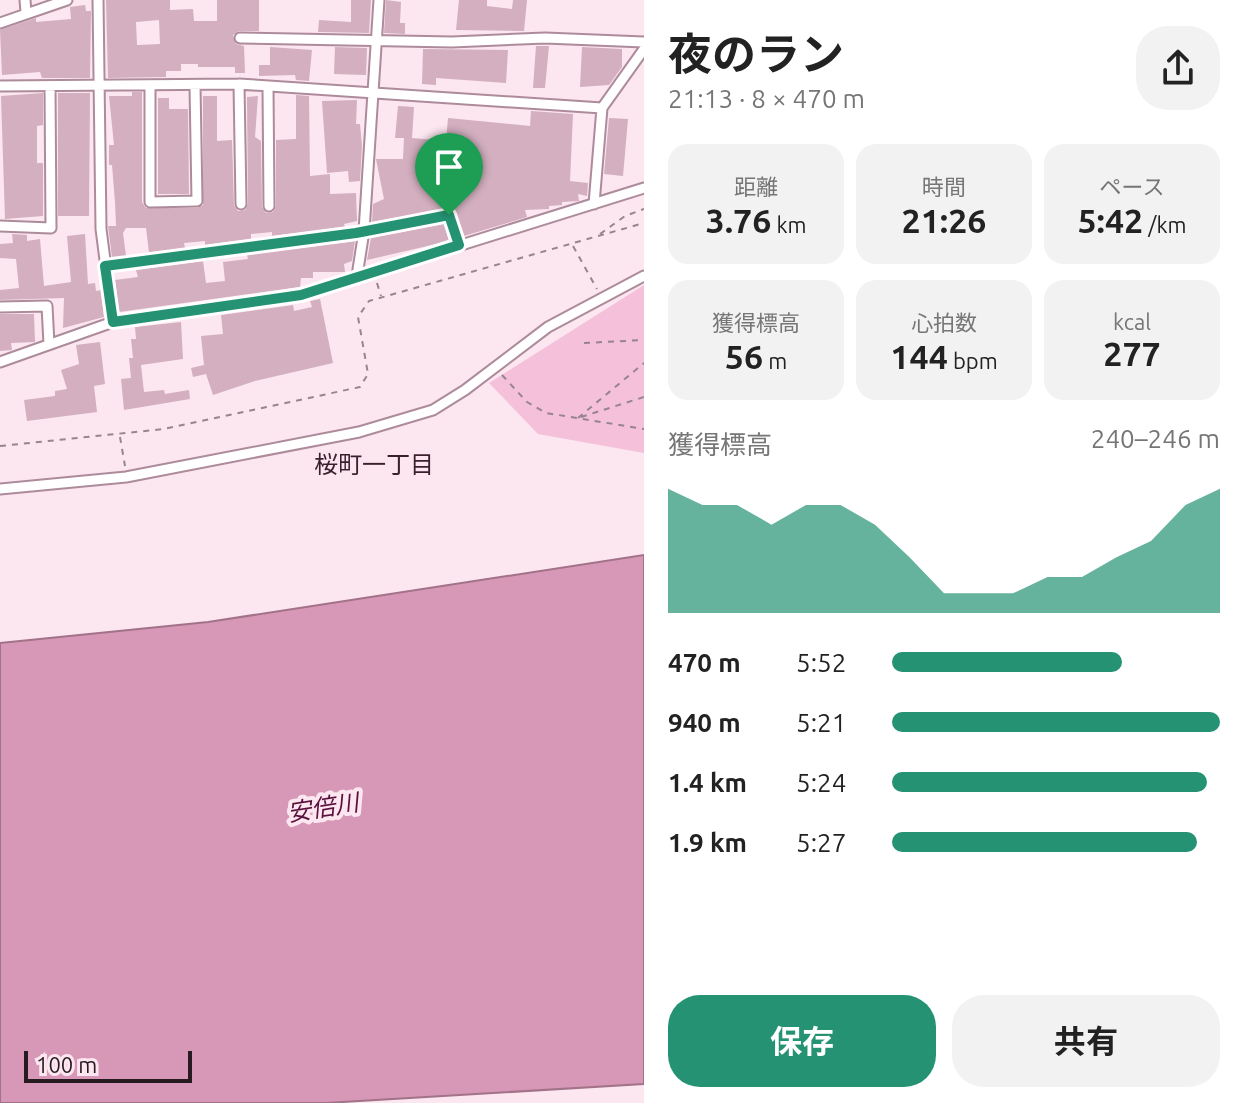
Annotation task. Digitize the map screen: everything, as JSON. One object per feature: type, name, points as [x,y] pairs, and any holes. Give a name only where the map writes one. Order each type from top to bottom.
[{"type":"street","points":[[25,0],[26,12]]},
{"type":"street","points":[[0,23],[67,0]]},
{"type":"street","points":[[98,0],[102,86],[101,229],[113,322]]},
{"type":"street","points":[[357,276],[364,231],[379,0]]},
{"type":"street","points":[[240,38],[452,42],[545,38],[644,42]]},
{"type":"street","points":[[594,204],[602,108],[644,49]]},
{"type":"street","points":[[0,86],[239,84],[602,108]]},
{"type":"street","points":[[239,84],[241,204]]},
{"type":"street","points":[[150,86],[150,202],[197,201],[195,85]]},
{"type":"street","points":[[0,226],[51,228],[50,86]]},
{"type":"street","points":[[268,87],[269,206]]},
{"type":"street","points":[[0,362],[113,322],[301,295],[644,188]]},
{"type":"street","points":[[105,266],[364,231],[449,215],[459,245]]},
{"type":"street","points":[[0,489],[126,477],[374,427],[433,410],[496,368],[548,327],[644,276]]},
{"type":"street","points":[[0,307],[47,306],[49,344]]},
{"type":"path","points":[[596,237],[625,216],[644,209]]},
{"type":"path","points":[[0,446],[120,435],[360,387],[368,374],[358,317],[369,301],[644,223]]},
{"type":"path","points":[[572,244],[602,297]]},
{"type":"path","points":[[374,271],[381,297]]},
{"type":"path","points":[[584,343],[644,340]]},
{"type":"path","points":[[577,418],[644,363]]},
{"type":"path","points":[[496,368],[535,408],[644,429]]},
{"type":"path","points":[[577,418],[644,397]]},
{"type":"path","points":[[120,435],[126,477]]},
{"type":"shaded area","points":[[644,285],[644,453],[538,434],[489,383]]},
{"type":"water","name":"安倍川","points":[[644,555],[644,1084],[326,1103],[0,1103],[0,643],[208,622]]},
{"type":"building","points":[[106,0],[170,0],[170,10],[193,9],[194,21],[217,21],[217,0],[259,0],[259,31],[239,31],[233,35],[236,44],[244,46],[245,73],[235,73],[235,67],[181,64],[181,71],[166,71],[166,77],[108,78]],"holes":[[[159,20],[160,44],[137,45],[136,22]]]},
{"type":"building","points":[[351,0],[371,0],[369,33],[318,32],[319,20],[351,22]]},
{"type":"building","points":[[386,0],[401,2],[400,23],[405,23],[405,34],[384,33]]},
{"type":"building","points":[[459,0],[487,0],[487,6],[512,9],[513,0],[527,0],[524,31],[456,30]]},
{"type":"building","points":[[85,5],[86,11],[91,11],[90,78],[42,78],[40,72],[2,75],[0,30],[36,18],[36,22],[71,19],[70,7]]},
{"type":"building","points":[[536,46],[549,46],[545,88],[533,88]]},
{"type":"building","points":[[270,47],[312,50],[309,81],[296,80],[295,75],[259,76],[259,65],[270,65]]},
{"type":"building","points":[[335,47],[367,48],[366,75],[334,74]]},
{"type":"building","points":[[582,47],[622,49],[622,67],[609,85],[580,87]]},
{"type":"building","points":[[423,49],[508,50],[506,83],[436,78],[436,85],[422,84]]},
{"type":"building","points":[[132,92],[142,92],[142,202],[146,208],[197,208],[203,205],[203,96],[217,96],[217,141],[232,140],[234,205],[238,211],[245,210],[248,204],[247,97],[258,96],[255,137],[261,141],[262,207],[266,213],[273,212],[276,206],[276,140],[296,139],[296,95],[309,96],[310,176],[330,174],[330,194],[356,193],[357,221],[344,224],[345,227],[272,236],[272,232],[251,234],[251,239],[205,245],[205,241],[184,243],[185,248],[149,253],[146,228],[126,228],[123,233],[126,256],[112,257],[108,226],[116,226],[112,165],[109,165],[109,145],[114,145],[109,96],[132,96]]},
{"type":"building","points":[[43,93],[43,125],[37,126],[37,163],[43,163],[43,216],[5,219],[1,96]]},
{"type":"building","points":[[58,93],[90,93],[89,216],[58,216]]},
{"type":"building","points":[[158,98],[169,98],[169,109],[188,109],[189,194],[158,194]]},
{"type":"building","points":[[357,100],[356,124],[360,124],[362,146],[360,181],[349,182],[348,171],[327,173],[322,101]]},
{"type":"building","points":[[398,106],[414,107],[412,138],[446,141],[448,118],[530,126],[531,111],[573,114],[570,181],[588,183],[587,196],[578,194],[579,201],[562,202],[562,205],[549,206],[549,209],[525,210],[527,217],[464,236],[456,213],[450,208],[372,222],[373,204],[384,199],[376,159],[403,159],[404,138],[395,138]]},
{"type":"building","points":[[609,118],[628,119],[623,176],[604,174]]},
{"type":"building","points":[[444,224],[449,241],[367,260],[371,238]]},
{"type":"building","points":[[12,234],[27,235],[27,241],[40,239],[44,286],[71,282],[67,236],[85,234],[88,284],[95,283],[96,291],[101,290],[104,317],[63,328],[64,298],[0,300],[0,290],[19,288],[16,259],[0,258],[0,244],[13,243]]},
{"type":"building","points":[[355,241],[352,261],[344,264],[345,272],[313,272],[313,278],[301,278],[300,287],[119,312],[115,280],[138,277],[136,270],[203,261],[206,283],[225,281],[223,262],[248,259],[247,255]]},
{"type":"building","points":[[320,299],[333,363],[255,381],[213,395],[206,374],[193,377],[191,368],[204,365],[201,336],[223,334],[221,315],[293,305],[294,311],[312,307],[310,301]]},
{"type":"building","points":[[0,314],[34,314],[35,342],[11,343],[12,350],[0,351]]},
{"type":"building","points":[[181,322],[183,359],[141,365],[144,392],[164,390],[165,394],[189,390],[190,399],[124,410],[121,379],[131,378],[129,358],[133,358],[131,339],[136,339],[135,327]]},
{"type":"building","points":[[100,342],[105,384],[94,386],[97,412],[27,421],[24,400],[55,396],[55,391],[67,389],[61,370],[79,364],[76,345]]},
{"type":"district","name":"桜町一丁目","points":[[374,465]]},
{"type":"route","points":[[449,215],[459,245],[301,295],[113,322],[105,266],[356,233],[449,215]]}]
